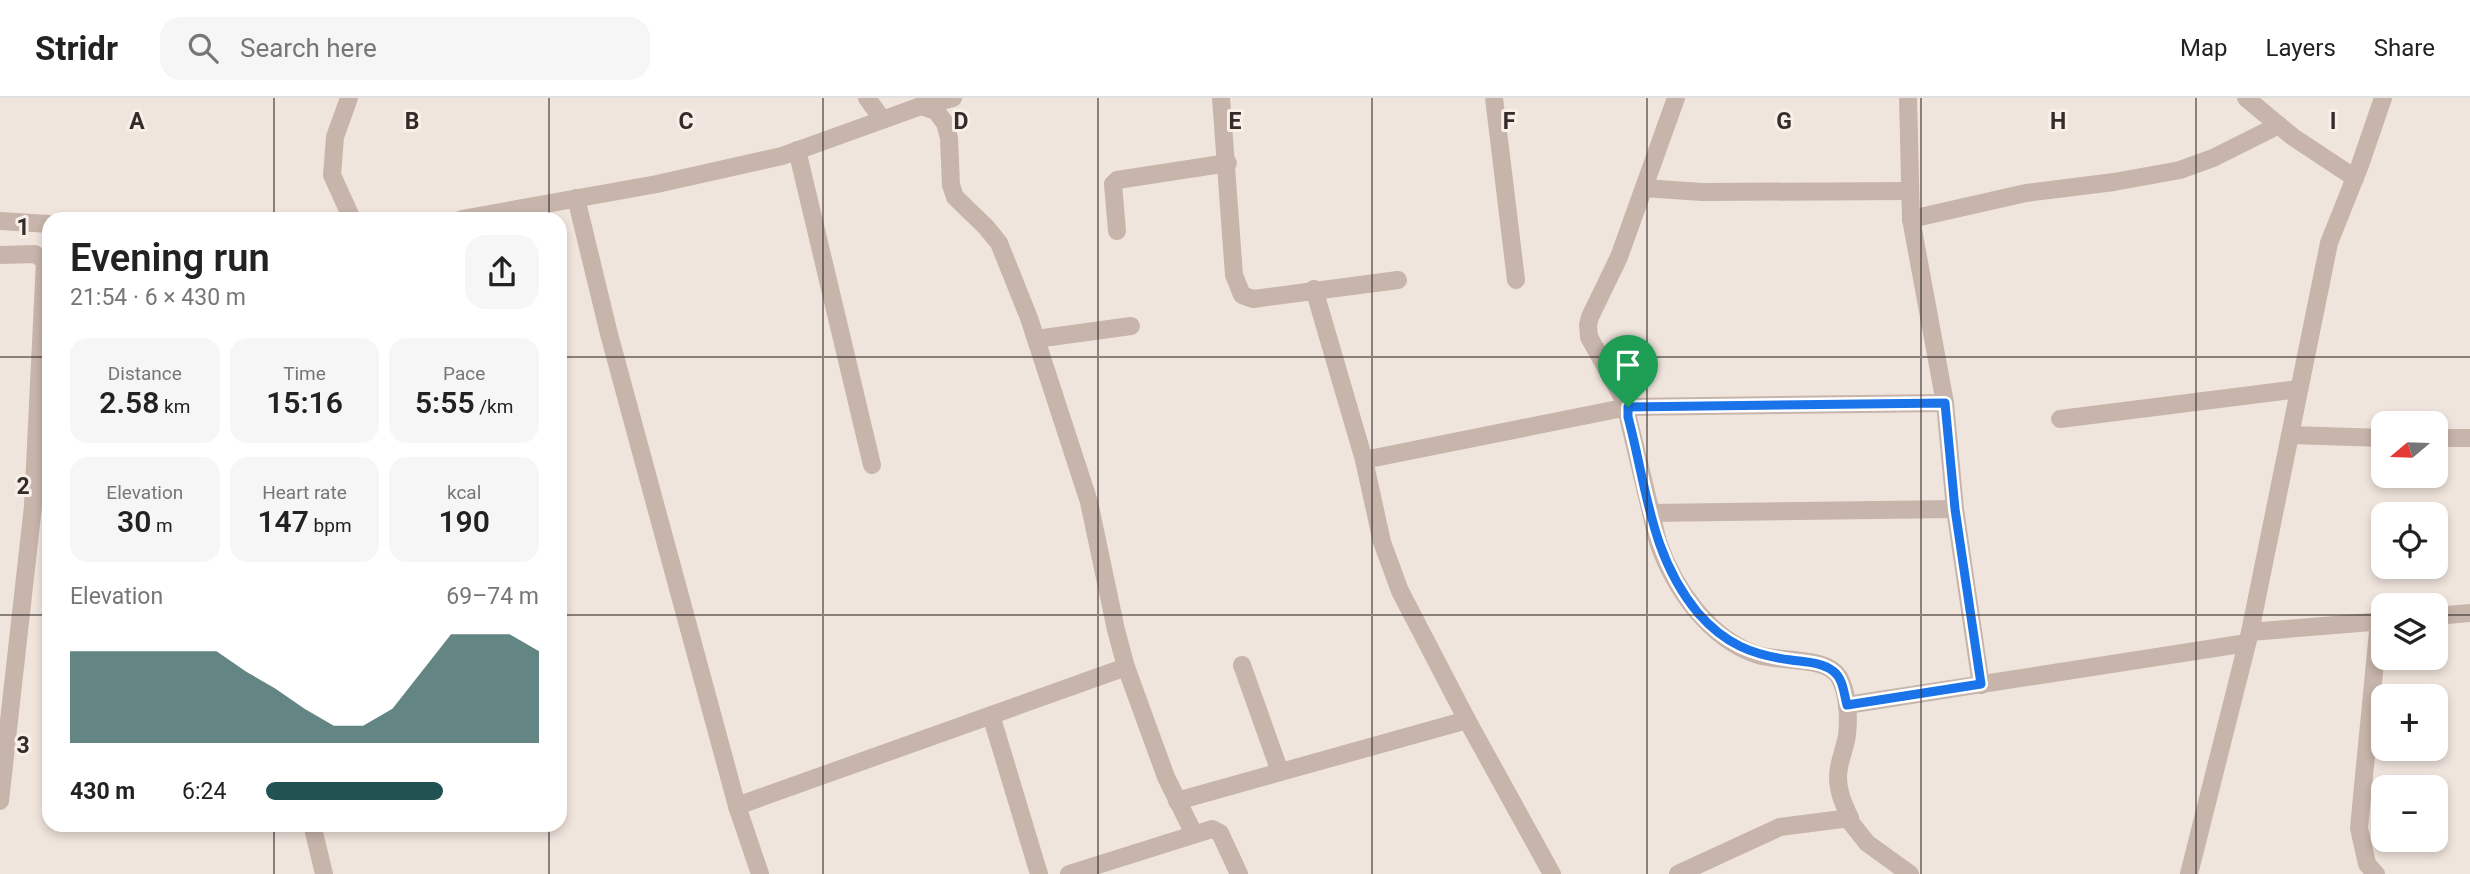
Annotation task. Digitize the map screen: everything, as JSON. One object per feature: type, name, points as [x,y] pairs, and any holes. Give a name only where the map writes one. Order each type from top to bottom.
[{"type":"street","points":[[349,98],[335,137],[332,175],[349,212]]},
{"type":"street","points":[[867,98],[882,119]]},
{"type":"street","points":[[500,212],[657,184],[782,156],[882,119],[953,98]]},
{"type":"street","points":[[1222,98],[1234,275],[1239,292],[1253,299],[1398,280]]},
{"type":"street","points":[[1494,98],[1516,280]]},
{"type":"street","points":[[1676,98],[1619,257],[1588,325],[1592,344],[1628,407],[1628,417],[1658,542],[1670,571],[1689,601],[1710,625],[1733,643],[1759,655],[1814,663],[1834,671],[1847,705],[1847,736],[1839,763],[1838,778],[1839,790],[1850,818],[1848,819],[1867,843],[1910,874]]},
{"type":"street","points":[[1908,98],[1911,219],[1945,403],[1955,509],[1981,684]]},
{"type":"street","points":[[2246,98],[2279,125],[2356,178]]},
{"type":"street","points":[[2189,874],[2248,637],[2329,243],[2356,178],[2383,98]]},
{"type":"street","points":[[921,106],[936,111],[945,123],[949,138],[951,185],[956,197],[999,243],[1036,340],[1089,502],[1126,667],[1177,801],[1194,834]]},
{"type":"street","points":[[1911,219],[2026,193],[2114,182],[2180,170],[2213,158],[2279,125]]},
{"type":"street","points":[[797,150],[872,465]]},
{"type":"street","points":[[1116,231],[1113,184],[1116,180],[1228,163]]},
{"type":"street","points":[[1644,188],[1702,192],[1909,191]]},
{"type":"street","points":[[576,198],[609,334],[737,806],[760,874]]},
{"type":"street","points":[[0,221],[42,224]]},
{"type":"street","points":[[0,255],[35,254],[42,259]]},
{"type":"street","points":[[1314,289],[1364,460],[1391,570],[1467,720],[1552,874]]},
{"type":"street","points":[[0,801],[33,506],[42,322]]},
{"type":"street","points":[[1036,340],[1131,326]]},
{"type":"street","points":[[2060,419],[2299,389]]},
{"type":"street","points":[[1364,460],[1628,407],[1945,403]]},
{"type":"street","points":[[2290,435],[2371,438]]},
{"type":"street","points":[[2448,438],[2470,438]]},
{"type":"street","points":[[1651,513],[1955,509]]},
{"type":"street","points":[[2448,615],[2470,613]]},
{"type":"street","points":[[1847,705],[2248,637],[2371,622]]},
{"type":"street","points":[[1242,665],[1280,772]]},
{"type":"street","points":[[737,806],[1126,667]]},
{"type":"street","points":[[2376,670],[2360,828],[2367,864],[2376,874]]},
{"type":"street","points":[[991,715],[1039,874]]},
{"type":"street","points":[[1177,801],[1467,720]]},
{"type":"street","points":[[1678,874],[1714,866],[1780,827],[1850,818]]},
{"type":"street","points":[[1069,874],[1210,829],[1220,833],[1239,874]]},
{"type":"street","points":[[314,832],[324,874]]},
{"type":"route","points":[[1945,403],[1955,509],[1981,684],[1847,705],[1834,671],[1814,663],[1759,655],[1720,634],[1689,601],[1664,559],[1652,521],[1628,407],[1945,403]]}]
